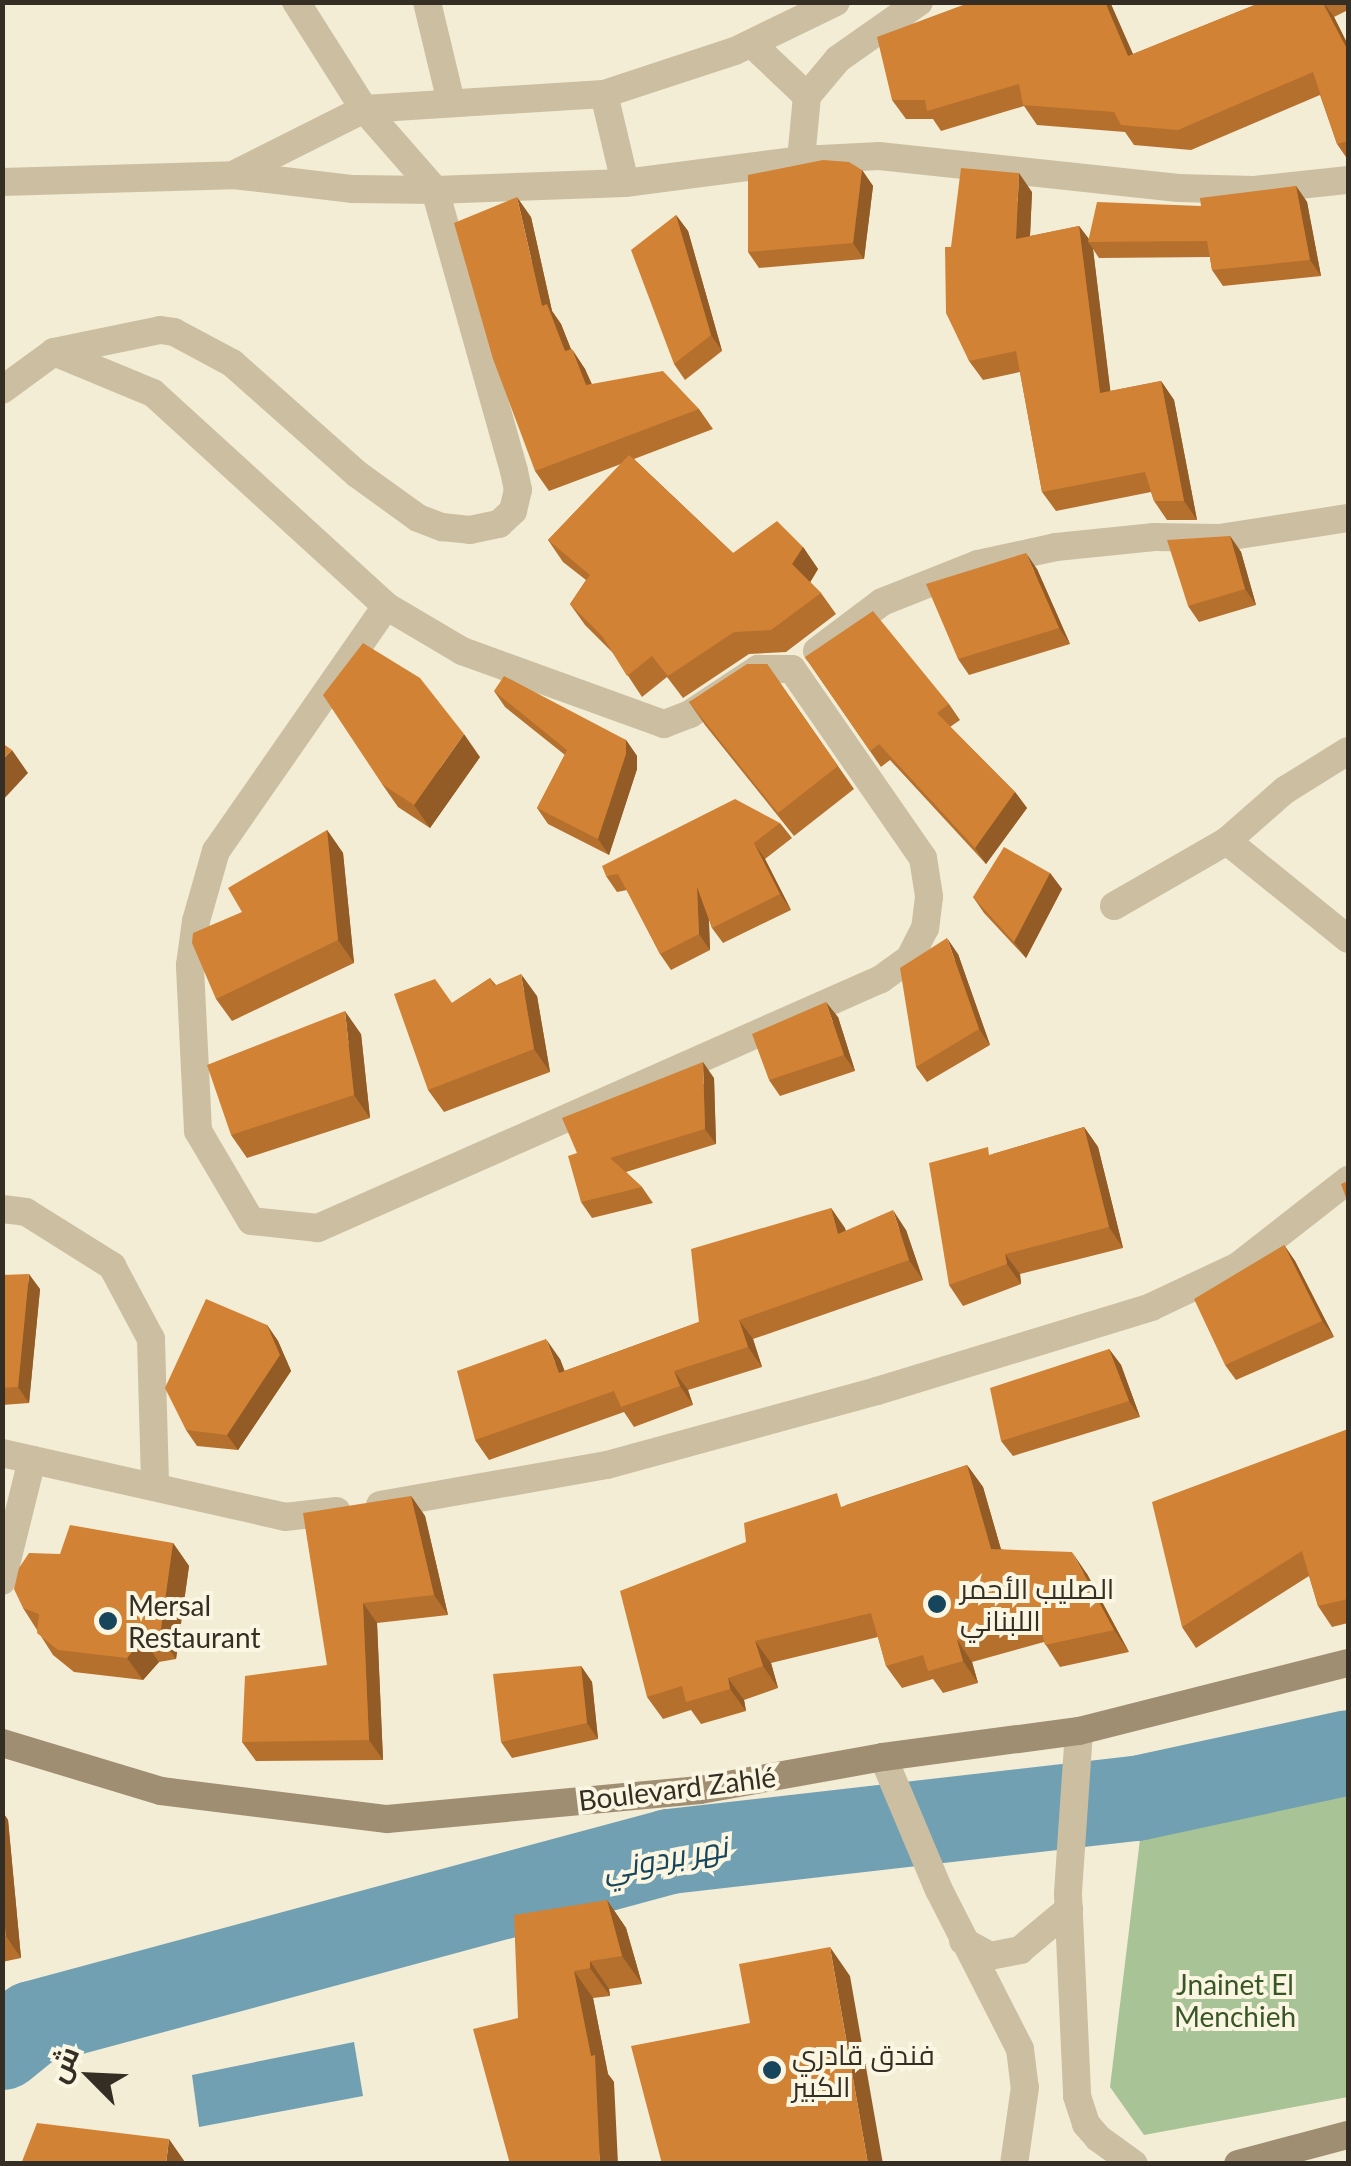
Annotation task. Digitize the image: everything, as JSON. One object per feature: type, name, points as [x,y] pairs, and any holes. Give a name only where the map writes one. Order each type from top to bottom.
[{"type":"main road","name":"Boulevard Zahlé","points":[[2,1743],[161,1791],[386,1819],[700,1790],[883,1757],[1078,1731],[1348,1663]]},
{"type":"main road","points":[[1238,2164],[1348,2135]]},
{"type":"street","points":[[2,390],[54,352],[160,330],[195,339],[232,362],[357,474],[418,518],[442,528],[470,530],[499,524],[513,512],[518,490],[435,190],[364,108],[296,2]]},
{"type":"street","points":[[427,2],[451,102]]},
{"type":"street","points":[[233,176],[364,108],[604,94],[752,44],[836,2]]},
{"type":"street","points":[[801,160],[807,96],[838,59],[919,2]]},
{"type":"street","points":[[752,44],[807,96]]},
{"type":"street","points":[[604,94],[626,183]]},
{"type":"street","points":[[2,182],[233,176],[353,189],[435,190],[626,183],[801,160],[879,156],[1216,189],[1254,190],[1348,180]]},
{"type":"street","points":[[54,352],[152,393],[386,606],[462,650],[664,724],[690,714],[758,669],[792,670],[882,602],[978,564],[1056,547],[1154,537],[1220,538],[1348,518]]},
{"type":"street","points":[[386,606],[216,850],[196,922],[190,965],[198,1130],[251,1221],[318,1228],[881,979],[910,958],[926,928],[929,896],[922,858],[792,670]]},
{"type":"street","points":[[1114,906],[1227,840],[1285,790],[1348,751]]},
{"type":"street","points":[[1227,840],[1348,939]]},
{"type":"street","points":[[2,1453],[284,1517],[484,1490],[607,1465],[877,1390],[1151,1307],[1238,1266],[1348,1180]]},
{"type":"street","points":[[2,1209],[26,1212],[112,1266],[150,1340],[155,1485]]},
{"type":"street","points":[[2,1580],[32,1460]]},
{"type":"street","points":[[1078,1731],[1068,1901],[1077,2096],[1086,2124],[1098,2138],[1134,2164]]},
{"type":"street","points":[[883,1757],[960,1935],[1020,2049],[1025,2087],[1014,2164]]},
{"type":"street","points":[[960,1935],[990,1956],[1020,1950],[1068,1901]]},
{"type":"green space","name":"Jnainet El Menchieh","points":[[1348,1761],[1348,2097],[1144,2135],[1110,2087],[1146,1790]]},
{"type":"water","points":[[354,2042],[363,2096],[199,2127],[192,2075]]},
{"type":"building","points":[[971,2],[1105,2],[1128,56],[1262,2],[1322,2],[1348,51],[1348,141],[1337,144],[1313,72],[1178,130],[1121,125],[1114,112],[1023,105],[1019,84],[927,111],[925,100],[892,100],[877,37]]},
{"type":"building","points":[[823,160],[849,162],[862,170],[853,243],[748,252],[748,175]]},
{"type":"building","points":[[961,168],[1019,173],[1016,239],[1079,226],[1100,393],[1161,381],[1184,501],[1154,501],[1145,472],[1042,492],[1016,351],[969,361],[946,313],[945,247],[951,247]]},
{"type":"building","points":[[1296,186],[1310,260],[1212,270],[1207,241],[1088,242],[1097,202],[1201,206],[1200,198]]},
{"type":"building","points":[[517,197],[542,306],[547,304],[565,351],[572,349],[586,385],[663,371],[699,409],[535,471],[493,359],[454,223]]},
{"type":"building","points":[[676,215],[711,335],[674,364],[631,250]]},
{"type":"building","points":[[629,455],[733,553],[777,521],[803,547],[792,564],[821,593],[771,630],[734,632],[668,676],[652,656],[627,676],[603,637],[570,604],[590,575],[548,540]]},
{"type":"building","points":[[1230,536],[1245,589],[1188,606],[1167,540]]},
{"type":"building","points":[[1026,553],[1059,628],[958,659],[926,584]]},
{"type":"building","points":[[873,611],[949,704],[937,713],[1015,792],[975,848],[879,744],[870,751],[805,657]]},
{"type":"building","points":[[363,643],[420,678],[464,734],[414,805],[382,784],[323,695]]},
{"type":"building","points":[[747,664],[767,664],[838,766],[778,813],[689,702]]},
{"type":"building","points":[[504,676],[626,740],[626,754],[598,839],[537,808],[567,750],[494,691]]},
{"type":"building","points":[[2,743],[12,750],[2,760]]},
{"type":"building","points":[[735,799],[780,823],[754,843],[780,894],[712,928],[697,887],[699,934],[660,954],[618,874],[606,876],[602,866]]},
{"type":"building","points":[[327,830],[338,940],[216,999],[192,943],[193,933],[242,912],[228,888]]},
{"type":"building","points":[[1004,847],[1050,873],[1014,942],[973,897]]},
{"type":"building","points":[[947,938],[979,1029],[916,1067],[900,968]]},
{"type":"building","points":[[521,974],[534,1049],[428,1090],[394,994],[435,979],[452,1003],[490,978],[494,986]]},
{"type":"building","points":[[826,1002],[844,1055],[769,1080],[752,1034]]},
{"type":"building","points":[[345,1011],[354,1095],[231,1135],[207,1065]]},
{"type":"building","points":[[703,1062],[705,1129],[610,1158],[642,1187],[581,1202],[568,1156],[577,1153],[562,1118]]},
{"type":"building","points":[[1084,1127],[1109,1227],[1005,1254],[1007,1264],[949,1285],[929,1163],[988,1147],[989,1155]]},
{"type":"building","points":[[1348,1181],[1348,1203],[1341,1184]]},
{"type":"building","points":[[831,1208],[838,1234],[893,1210],[909,1260],[739,1320],[748,1347],[674,1371],[680,1386],[621,1407],[614,1391],[475,1440],[457,1371],[546,1339],[559,1373],[699,1322],[691,1249]]},
{"type":"building","points":[[1284,1245],[1322,1321],[1225,1365],[1194,1299]]},
{"type":"building","points":[[29,1274],[18,1387],[2,1388],[2,1275]]},
{"type":"building","points":[[206,1299],[267,1325],[280,1355],[227,1435],[186,1430],[165,1388]]},
{"type":"building","points":[[1109,1349],[1129,1401],[1001,1441],[990,1388]]},
{"type":"building","points":[[1348,1429],[1348,1599],[1318,1606],[1302,1551],[1182,1627],[1152,1502]]},
{"type":"building","points":[[967,1465],[991,1549],[1072,1552],[1114,1630],[1045,1645],[1038,1617],[957,1640],[963,1661],[928,1671],[923,1655],[886,1666],[871,1613],[755,1641],[763,1666],[728,1678],[730,1689],[686,1702],[682,1686],[647,1697],[620,1591],[746,1542],[744,1523],[837,1493],[841,1507]]},
{"type":"building","points":[[411,1496],[434,1595],[363,1603],[369,1740],[242,1742],[245,1676],[327,1665],[303,1513]]},
{"type":"building","name":"Mersal Restaurant","points":[[70,1525],[173,1543],[160,1636],[143,1639],[127,1658],[58,1650],[37,1633],[39,1614],[23,1608],[14,1589],[19,1568],[29,1553],[60,1554]]},
{"type":"building","points":[[581,1666],[587,1723],[501,1742],[493,1674]]},
{"type":"building","points":[[607,1900],[622,1956],[590,1961],[590,1968],[574,1971],[591,2056],[595,2055],[600,2164],[510,2164],[473,2029],[518,2018],[514,1915]]},
{"type":"building","points":[[2,1903],[6,1936],[2,1937]]},
{"type":"building","points":[[830,1947],[868,2164],[662,2164],[631,2046],[750,2023],[739,1964]]},
{"type":"building","points":[[37,2123],[169,2139],[166,2164],[21,2164]]},
{"type":"waterway","name":"نهر بردوني","points":[[2,2047],[32,2023],[669,1851],[1136,1798],[1348,1752]]},
{"type":"place","name":"الصليب الأحمر اللبناني","points":[[937,1604]]},
{"type":"place","name":"Mersal Restaurant","points":[[108,1621]]},
{"type":"place","name":"فندق قادري الكبير","points":[[772,2070]]}]
